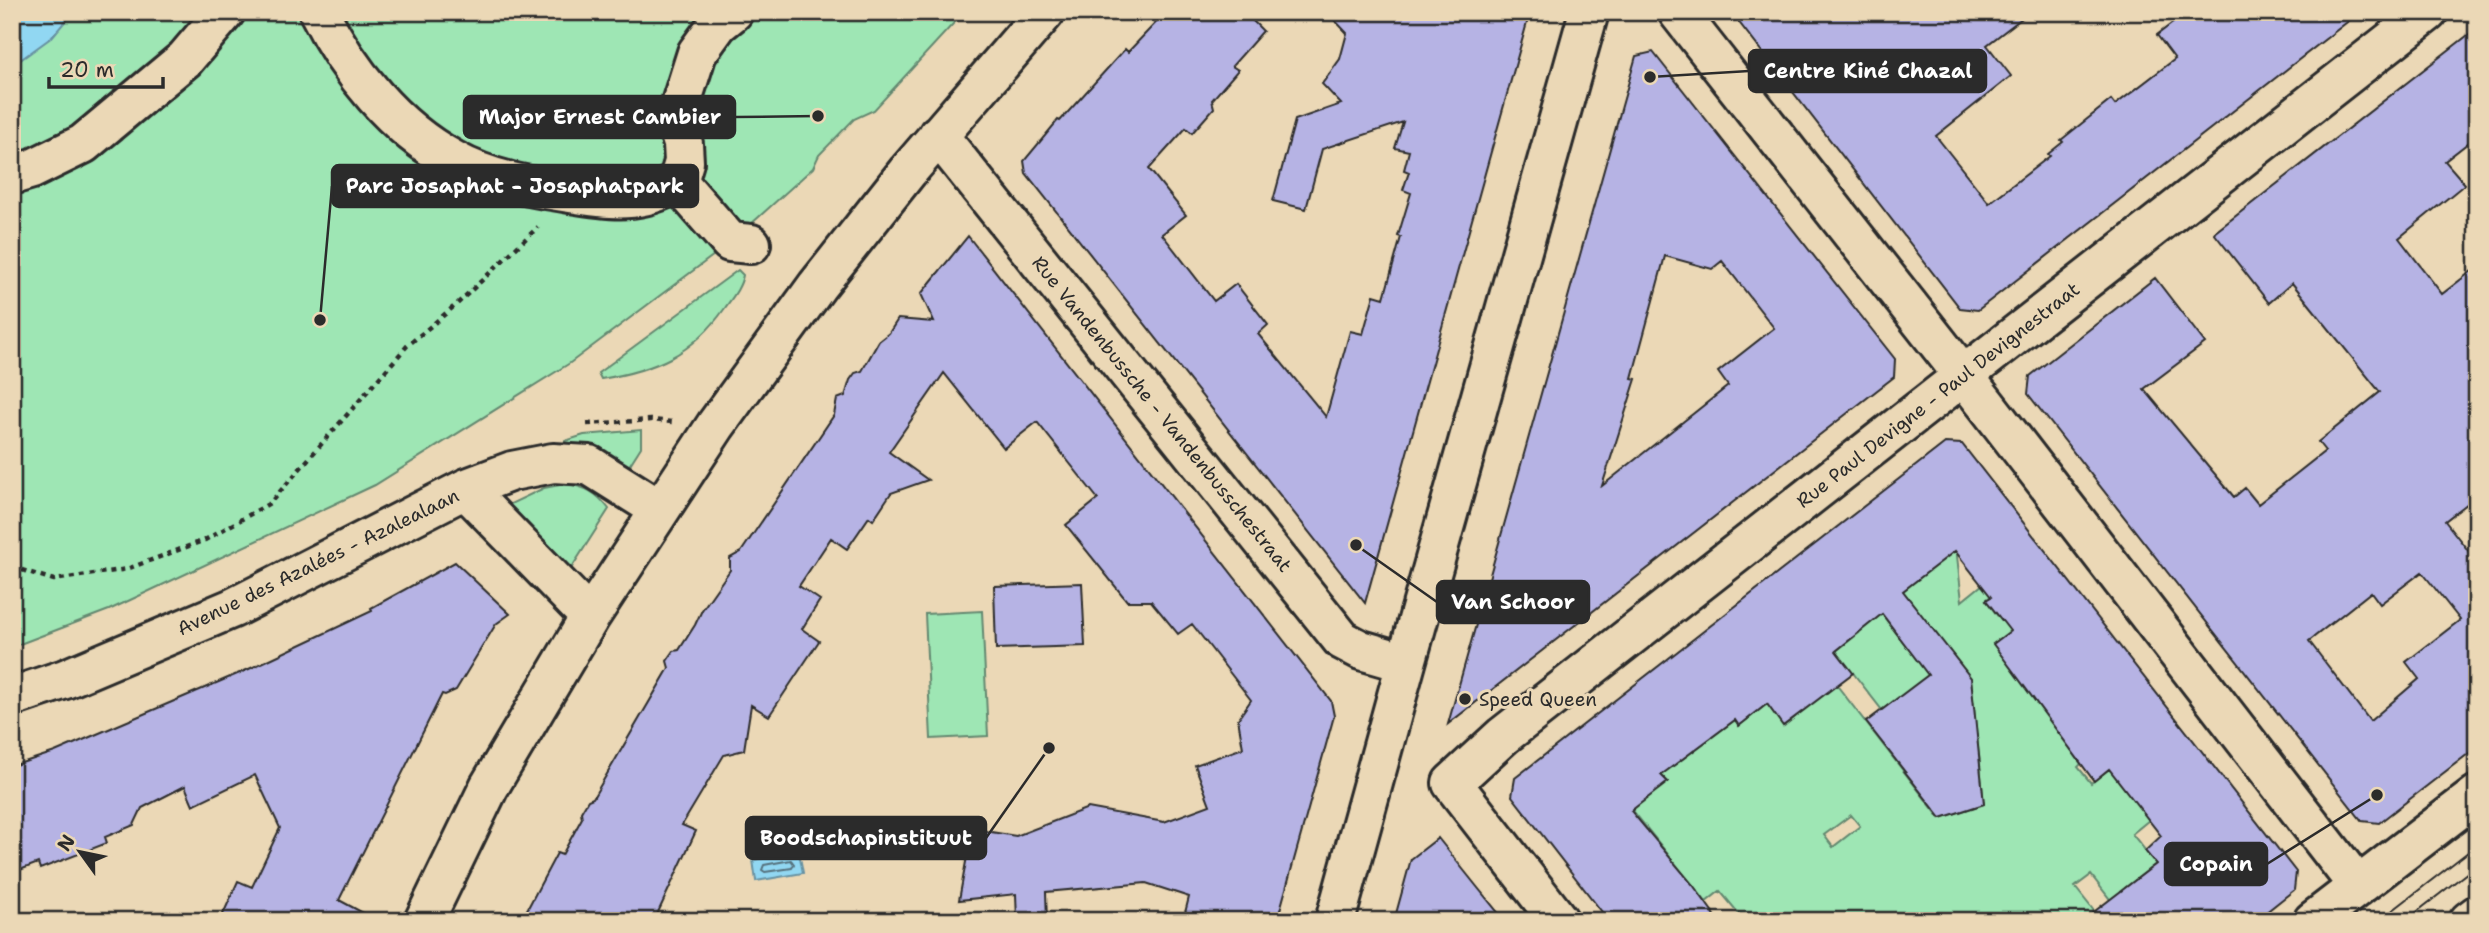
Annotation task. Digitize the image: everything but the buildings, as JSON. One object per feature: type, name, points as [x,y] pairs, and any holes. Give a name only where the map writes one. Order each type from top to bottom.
[{"type":"street","points":[[12,175],[32,169],[83,144],[185,59],[225,12]]},
{"type":"street","points":[[319,12],[355,73],[379,103],[452,160],[489,176],[539,188],[636,199],[658,193],[678,182],[684,162],[678,113],[697,53],[718,24],[733,12]]},
{"type":"street","points":[[424,921],[489,787],[590,617],[716,425],[817,286],[938,135],[1045,12]]},
{"type":"street","points":[[1335,921],[1590,12]]},
{"type":"street","points":[[1678,12],[1963,375],[2358,887]]},
{"type":"street","name":"Rue Paul Devigne - Paul Devignestraat","points":[[1559,921],[1452,783],[1503,736],[2428,12]]},
{"type":"street","name":"Rue Vandenbussche - Vandenbusschestraat","points":[[938,135],[1342,640],[1361,650],[1406,663]]},
{"type":"street","points":[[678,182],[730,243],[751,244]]},
{"type":"street","name":"Avenue des Azalées - Azalealaan","points":[[12,697],[65,679],[233,608],[467,488],[512,471],[554,463],[589,465],[659,509]]},
{"type":"street","name":"Avenue des Azalées - Azalealaan","points":[[467,488],[590,617]]},
{"type":"street","points":[[2313,921],[2477,795]]},
{"type":"street","points":[[2469,921],[2477,915]]},
{"type":"path","points":[[12,566],[54,580],[127,569],[205,540],[270,503],[407,346],[457,304],[510,251],[576,194]]},
{"type":"green space","points":[[12,12],[964,12],[874,110],[854,119],[819,155],[813,168],[730,243],[570,363],[375,485],[109,610],[12,647]]},
{"type":"green space","points":[[738,270],[743,275],[733,296],[712,324],[686,349],[639,371],[601,379],[598,373]]},
{"type":"green space","points":[[641,430],[641,447],[627,469],[562,448],[565,441],[584,435]]},
{"type":"green space","points":[[565,484],[590,491],[609,509],[565,578],[506,506],[544,488]]},
{"type":"green space","points":[[1956,547],[1962,601],[1993,576],[2002,587],[1986,600],[1997,615],[2016,601],[2068,745],[2081,764],[2078,767],[2091,783],[2117,763],[2149,820],[2132,834],[2179,892],[2156,864],[2125,888],[2116,907],[2091,875],[2075,887],[2102,921],[1745,921],[1720,891],[1706,902],[1621,796],[1659,789],[1668,782],[1661,775],[1735,720],[1740,725],[1767,704],[1784,726],[1795,717],[1787,707],[1835,683],[1940,818],[1984,804],[1971,679],[1903,591]],"holes":[[[1851,815],[1860,826],[1833,847],[1824,835]]]},
{"type":"green space","points":[[982,611],[988,736],[931,739],[925,614]]},
{"type":"green space","points":[[1891,612],[1884,617],[1946,698],[1899,697],[1882,710],[1836,651],[1859,633],[1850,619]]},
{"type":"water","points":[[12,12],[73,12],[52,37],[12,66]]},
{"type":"water","points":[[799,852],[803,873],[756,881],[753,860]]},
{"type":"tram line","points":[[2379,921],[2477,845]]},
{"type":"tram line","points":[[2405,921],[2477,865]]},
{"type":"place","name":"Centre Kiné Chazal","points":[[1650,77]]},
{"type":"place","name":"Major Ernest Cambier","points":[[818,116]]},
{"type":"place","name":"Parc Josaphat - Josaphatpark","points":[[320,320]]},
{"type":"place","name":"Van Schoor","points":[[1356,545]]},
{"type":"place","name":"Speed Queen","points":[[1465,699]]},
{"type":"place","name":"Boodschapinstituut","points":[[1049,748]]},
{"type":"place","name":"Copain","points":[[2377,795]]}]
